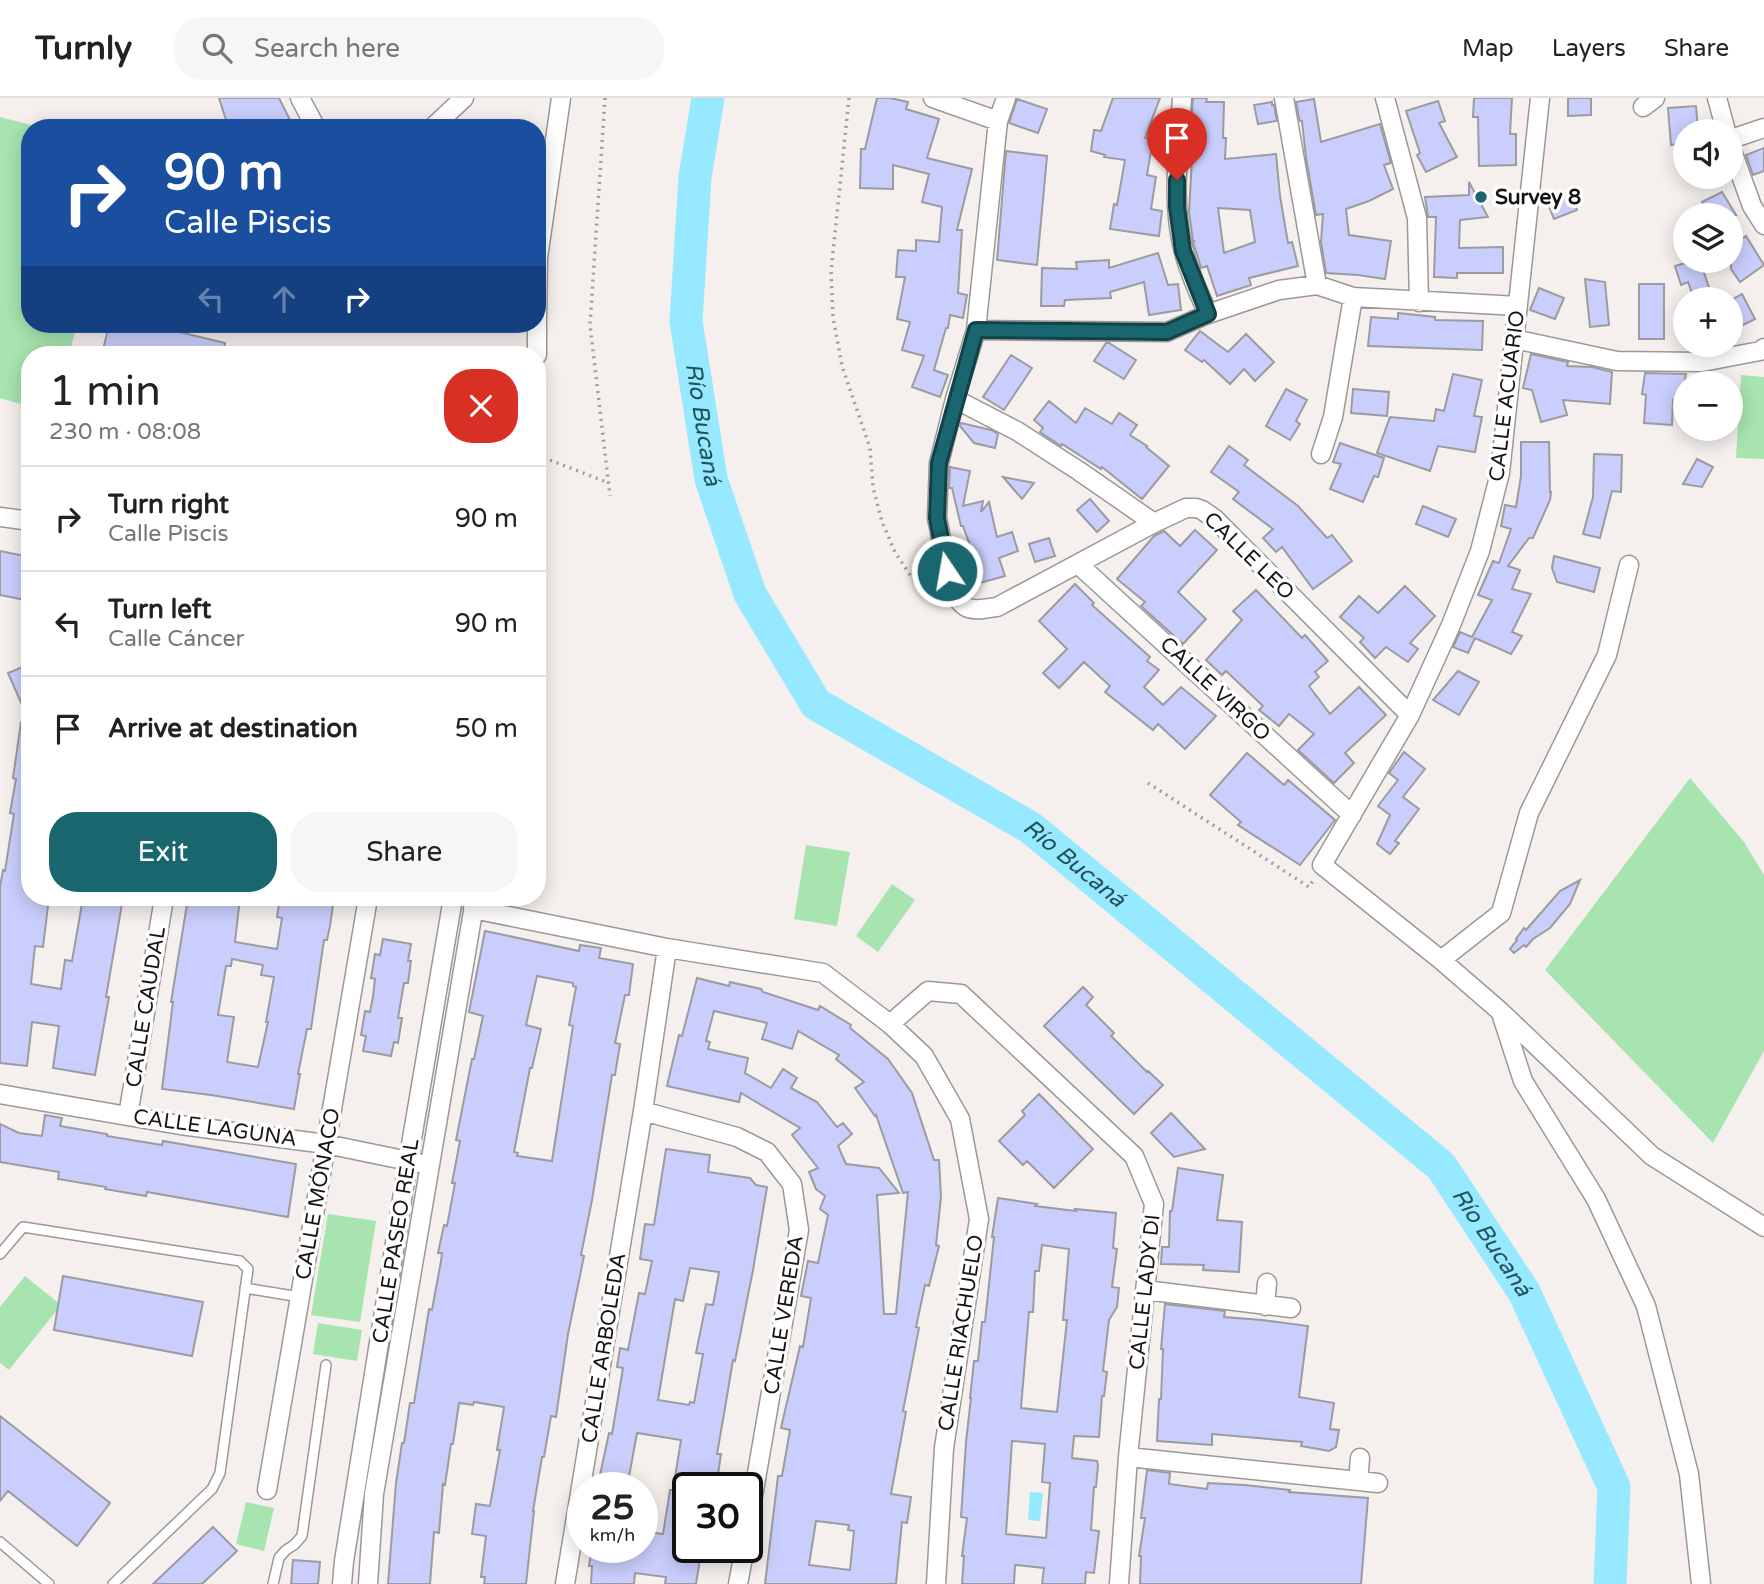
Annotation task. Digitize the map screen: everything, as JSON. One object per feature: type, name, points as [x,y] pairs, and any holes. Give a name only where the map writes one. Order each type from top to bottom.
[{"type":"street","points":[[300,98],[311,119]]},
{"type":"street","points":[[442,119],[464,98]]},
{"type":"street","points":[[546,202],[561,98]]},
{"type":"street","points":[[933,98],[998,121]]},
{"type":"street","points":[[951,587],[937,518],[939,463],[976,330],[998,121],[1006,98]]},
{"type":"street","points":[[1182,98],[1177,180],[1180,235],[1186,261],[1208,314]]},
{"type":"street","points":[[1284,98],[1317,285]]},
{"type":"street","points":[[1385,98],[1417,218],[1419,302]]},
{"type":"street","name":"CALLE ACUARIO","points":[[1322,865],[1410,715],[1451,625],[1480,551],[1500,473],[1539,98]]},
{"type":"street","points":[[1717,98],[1723,119]]},
{"type":"street","points":[[1743,135],[1764,128]]},
{"type":"street","points":[[1743,181],[1752,205],[1764,225]]},
{"type":"street","points":[[976,330],[1167,332],[1208,314],[1279,290],[1317,285],[1353,297],[1518,306]]},
{"type":"street","points":[[1321,454],[1333,417],[1353,297]]},
{"type":"street","points":[[1514,340],[1617,361],[1702,362],[1764,348]]},
{"type":"street","points":[[956,399],[1017,431],[1154,523]]},
{"type":"street","name":"CALLE LEO","points":[[951,587],[956,597],[974,611],[997,607],[1154,523],[1186,508],[1196,508],[1215,519],[1410,715]]},
{"type":"street","points":[[0,517],[21,520]]},
{"type":"street","name":"CALLE VIRGO","points":[[1078,564],[1352,815]]},
{"type":"street","points":[[1441,960],[1502,914],[1529,813],[1607,655],[1629,565]]},
{"type":"street","points":[[1322,865],[1441,960],[1501,1012],[1652,1156],[1764,1227]]},
{"type":"street","name":"CALLE CAUDAL","points":[[128,1116],[163,906]]},
{"type":"street","name":"CALLE MÓNACO","points":[[267,1490],[367,906]]},
{"type":"street","name":"CALLE PASEO REAL","points":[[342,1584],[408,1162],[452,906]]},
{"type":"street","name":"CALLE PASEO REAL","points":[[368,1584],[374,1494],[474,906]]},
{"type":"street","name":"CALLE RIACHUELO","points":[[483,906],[667,947],[823,974],[890,1024],[924,1056],[960,1119],[979,1219],[944,1448],[936,1584]]},
{"type":"street","name":"CALLE ARBOLEDA","points":[[565,1584],[643,1111],[667,947]]},
{"type":"street","name":"CALLE LADY DI","points":[[890,1024],[928,991],[961,994],[1133,1156],[1154,1204],[1128,1457],[1119,1584]]},
{"type":"street","points":[[1501,1012],[1522,1080],[1596,1199],[1646,1306],[1689,1474],[1701,1584]]},
{"type":"street","name":"CALLE LAGUNA","points":[[0,1094],[180,1125],[326,1144],[430,1165]]},
{"type":"street","name":"CALLE VEREDA","points":[[643,1111],[737,1137],[767,1152],[792,1184],[799,1230],[757,1472]]},
{"type":"street","points":[[1265,1306],[1267,1283]]},
{"type":"street","points":[[1145,1290],[1291,1308]]},
{"type":"street","points":[[1128,1457],[1378,1483]]},
{"type":"street","points":[[1358,1481],[1360,1458]]},
{"type":"street","points":[[738,1584],[742,1563]]},
{"type":"lane","points":[[0,1254],[23,1227],[240,1261],[248,1269],[220,1473],[212,1489],[113,1584]]},
{"type":"lane","points":[[245,1288],[300,1297]]},
{"type":"lane","points":[[273,1584],[279,1558],[302,1536],[326,1365]]},
{"type":"lane","points":[[0,1542],[49,1584]]},
{"type":"path","points":[[605,98],[590,325],[610,496]]},
{"type":"path","points":[[849,98],[831,272],[833,317],[842,366],[870,448],[873,486],[881,522],[895,552],[912,578],[927,588],[943,592],[951,587]]},
{"type":"path","points":[[546,459],[608,483]]},
{"type":"path","points":[[1148,783],[1309,887],[1322,865]]},
{"type":"green space","points":[[0,117],[21,122],[21,333],[75,333],[71,346],[21,346],[21,404],[0,398]]},
{"type":"green space","points":[[1743,375],[1764,377],[1764,459],[1736,458],[1737,441],[1743,441]]},
{"type":"green space","points":[[1690,778],[1744,842],[1764,875],[1764,1051],[1713,1143],[1545,970]]},
{"type":"green space","points":[[806,845],[850,852],[837,926],[794,919]]},
{"type":"green space","points":[[892,884],[915,900],[878,952],[856,936]]},
{"type":"green space","points":[[328,1214],[376,1221],[360,1322],[311,1315]]},
{"type":"green space","points":[[25,1276],[61,1305],[9,1370],[0,1363],[0,1307]]},
{"type":"green space","points":[[318,1323],[362,1330],[357,1361],[313,1354]]},
{"type":"green space","points":[[246,1502],[274,1508],[264,1551],[236,1544]]},
{"type":"water","points":[[1030,1492],[1043,1493],[1040,1521],[1028,1520]]},
{"type":"building","points":[[219,98],[279,98],[290,119],[226,119]]},
{"type":"building","points":[[877,98],[908,102],[906,109],[939,119],[927,158],[972,169],[957,230],[962,230],[958,293],[967,295],[963,318],[950,315],[934,370],[948,375],[940,397],[912,387],[924,356],[902,350],[910,322],[897,319],[905,277],[896,277],[898,250],[916,251],[916,240],[939,242],[942,207],[922,202],[929,174],[893,165],[893,189],[860,188],[861,149],[865,149]]},
{"type":"building","points":[[1113,98],[1160,98],[1145,138],[1153,139],[1147,175],[1156,177],[1151,209],[1162,211],[1159,236],[1110,229],[1125,160],[1104,157],[1105,155],[1091,151],[1094,130],[1101,131]]},
{"type":"building","points":[[1193,98],[1207,98],[1206,102],[1224,102],[1225,159],[1276,154],[1288,243],[1292,242],[1298,266],[1249,278],[1251,285],[1217,296],[1207,266],[1201,268],[1193,242],[1195,241],[1189,212],[1194,124],[1191,124]],"holes":[[[1218,208],[1250,210],[1255,242],[1224,253]]]},
{"type":"building","points":[[1474,98],[1512,98],[1510,134],[1516,134],[1516,165],[1479,166],[1478,117],[1473,117]]},
{"type":"building","points":[[1568,98],[1591,98],[1591,115],[1568,116]]},
{"type":"building","points":[[1017,99],[1047,109],[1038,133],[1009,123]]},
{"type":"building","points":[[1314,99],[1321,142],[1380,124],[1391,163],[1384,165],[1393,189],[1346,209],[1349,235],[1391,241],[1385,279],[1326,273],[1321,242],[1323,214],[1316,215],[1302,121],[1296,102]]},
{"type":"building","points":[[1438,101],[1445,121],[1439,123],[1457,157],[1426,172],[1417,155],[1420,153],[1406,111]]},
{"type":"building","points":[[1272,102],[1277,121],[1258,124],[1254,105]]},
{"type":"building","points":[[1696,106],[1697,119],[1673,119],[1671,145],[1668,108]]},
{"type":"building","points":[[1764,148],[1764,171],[1753,175],[1746,155]]},
{"type":"building","points":[[1006,151],[1047,156],[1037,265],[997,260]]},
{"type":"building","points":[[1469,182],[1488,217],[1460,220],[1459,248],[1503,247],[1503,273],[1457,273],[1457,278],[1434,277],[1436,217],[1428,217],[1425,197],[1469,195]]},
{"type":"building","points":[[1570,192],[1577,210],[1554,219],[1547,202]]},
{"type":"building","points":[[1722,192],[1729,203],[1703,203]]},
{"type":"building","points":[[1746,236],[1764,265],[1740,282],[1734,273],[1743,273],[1743,238]]},
{"type":"building","points":[[1158,253],[1168,285],[1178,284],[1181,310],[1149,315],[1144,282],[1110,292],[1111,298],[1065,300],[1064,306],[1041,306],[1042,268],[1077,269],[1076,262],[1109,260],[1109,268]]},
{"type":"building","points":[[1677,273],[1704,273],[1709,287],[1690,287],[1688,282],[1681,285]]},
{"type":"building","points":[[1585,279],[1605,282],[1609,325],[1590,327]]},
{"type":"building","points":[[1639,284],[1664,284],[1664,339],[1639,339]]},
{"type":"building","points":[[1539,288],[1564,298],[1555,319],[1530,310]]},
{"type":"building","points":[[1743,296],[1755,319],[1743,325]]},
{"type":"building","points":[[1398,313],[1435,317],[1435,320],[1483,321],[1482,350],[1368,346],[1371,317],[1398,319]]},
{"type":"building","points":[[1200,331],[1228,352],[1246,334],[1274,362],[1255,381],[1244,369],[1230,384],[1204,360],[1202,362],[1185,350]]},
{"type":"building","points":[[107,333],[183,333],[225,343],[224,346],[104,346]]},
{"type":"building","points":[[1106,343],[1136,360],[1124,379],[1094,361]]},
{"type":"building","points":[[1531,354],[1568,362],[1567,366],[1592,367],[1612,372],[1610,404],[1563,400],[1567,415],[1541,422],[1532,390],[1523,388]]},
{"type":"building","points":[[1011,355],[1032,368],[1004,410],[983,397]]},
{"type":"building","points":[[1645,373],[1673,374],[1672,425],[1644,423],[1646,395],[1642,394]]},
{"type":"building","points":[[1453,374],[1482,380],[1474,416],[1482,417],[1475,452],[1438,446],[1430,471],[1377,453],[1390,417],[1434,421],[1436,409],[1444,411]]},
{"type":"building","points":[[1286,389],[1307,400],[1296,421],[1300,424],[1290,440],[1266,426]]},
{"type":"building","points":[[1353,389],[1389,392],[1387,416],[1351,413]]},
{"type":"building","points":[[1049,401],[1076,423],[1085,408],[1112,424],[1119,413],[1137,425],[1130,435],[1169,466],[1142,499],[1102,467],[1101,469],[1040,432],[1043,428],[1034,420]]},
{"type":"building","points":[[961,423],[998,434],[995,448],[974,443],[960,426]]},
{"type":"building","points":[[1521,442],[1549,442],[1551,492],[1533,538],[1529,538],[1508,566],[1520,570],[1512,589],[1531,594],[1512,632],[1522,636],[1511,654],[1475,638],[1468,653],[1453,647],[1460,632],[1472,637],[1492,600],[1478,595],[1493,561],[1499,563],[1511,529],[1501,526],[1505,505],[1516,507],[1521,476]]},
{"type":"building","points":[[1340,443],[1384,458],[1378,477],[1374,476],[1363,502],[1330,489],[1341,464],[1333,462]]},
{"type":"building","points":[[1229,446],[1248,460],[1244,465],[1298,506],[1327,538],[1332,535],[1352,561],[1313,589],[1282,547],[1276,552],[1263,538],[1273,529],[1233,499],[1239,492],[1211,472]]},
{"type":"building","points":[[1594,454],[1622,455],[1621,492],[1612,491],[1600,538],[1583,534],[1593,497]]},
{"type":"building","points":[[1697,459],[1713,467],[1702,487],[1683,484]]},
{"type":"building","points":[[950,467],[970,471],[963,506],[983,501],[981,512],[989,502],[997,537],[1012,532],[1018,551],[999,558],[1005,576],[972,585],[968,571],[978,568],[961,526],[952,488],[949,488]]},
{"type":"building","points":[[1003,477],[1034,483],[1022,499]]},
{"type":"building","points":[[1090,499],[1109,521],[1097,532],[1077,510]]},
{"type":"building","points":[[1423,506],[1456,519],[1448,537],[1416,524]]},
{"type":"building","points":[[1195,530],[1217,550],[1178,592],[1206,619],[1183,644],[1141,606],[1145,602],[1117,579],[1154,536],[1164,531],[1180,546]]},
{"type":"building","points":[[1049,538],[1055,556],[1035,562],[1029,544]]},
{"type":"building","points":[[0,551],[21,555],[21,599],[0,595]]},
{"type":"building","points":[[1554,556],[1600,568],[1594,592],[1557,582],[1552,568]]},
{"type":"building","points":[[1075,584],[1094,603],[1092,605],[1150,657],[1147,661],[1159,670],[1144,687],[1163,705],[1181,687],[1216,716],[1185,749],[1158,724],[1153,730],[1105,692],[1110,686],[1084,662],[1059,688],[1043,673],[1067,649],[1039,621]]},
{"type":"building","points":[[1405,586],[1435,616],[1410,643],[1418,649],[1408,662],[1386,647],[1375,658],[1360,642],[1364,638],[1340,617],[1359,596],[1378,613]]},
{"type":"building","points":[[1256,590],[1302,638],[1305,635],[1328,661],[1315,672],[1319,677],[1309,686],[1330,714],[1359,687],[1386,715],[1345,753],[1354,763],[1334,783],[1298,750],[1314,734],[1289,714],[1279,726],[1259,710],[1263,706],[1226,671],[1222,675],[1206,660],[1242,620],[1233,611]]},
{"type":"building","points":[[21,668],[21,703],[8,673]]},
{"type":"building","points":[[1458,671],[1479,682],[1459,715],[1433,700]]},
{"type":"building","points":[[21,722],[21,906],[48,906],[43,947],[35,946],[31,984],[61,989],[65,960],[72,961],[82,906],[122,906],[95,1075],[53,1068],[59,1026],[32,1022],[27,1066],[0,1063],[0,887],[14,814],[10,813],[16,779],[13,778]]},
{"type":"building","points":[[1404,752],[1425,769],[1403,797],[1419,809],[1395,841],[1399,843],[1390,854],[1377,844],[1390,815],[1378,806],[1398,780],[1389,773]]},
{"type":"building","points":[[1247,753],[1284,785],[1288,780],[1335,820],[1300,865],[1238,825],[1241,822],[1210,795]]},
{"type":"building","points":[[1580,880],[1570,904],[1550,928],[1514,953],[1510,949],[1524,928],[1526,930],[1560,891]]},
{"type":"building","points":[[187,906],[239,906],[235,942],[277,949],[282,918],[277,917],[279,906],[333,906],[327,940],[324,940],[311,1029],[307,1029],[298,1074],[294,1109],[162,1089]],"holes":[[[232,959],[263,965],[261,975],[274,977],[258,1067],[227,1062],[234,1017],[218,1015],[226,966],[231,966]]]},
{"type":"building","points":[[485,931],[579,951],[580,945],[601,948],[599,958],[633,964],[629,995],[625,995],[615,1043],[620,1044],[615,1075],[612,1075],[581,1255],[584,1256],[568,1334],[556,1417],[551,1416],[542,1457],[533,1511],[526,1584],[484,1584],[485,1577],[481,1577],[486,1536],[472,1534],[476,1504],[490,1506],[504,1407],[474,1402],[473,1405],[459,1403],[445,1485],[443,1484],[439,1533],[434,1532],[430,1584],[388,1584],[402,1443],[410,1403],[414,1403],[429,1309],[432,1310],[442,1253],[438,1253],[444,1225],[447,1226],[455,1183],[452,1183],[460,1141],[456,1140],[483,1016],[469,1012]],"holes":[[[537,976],[573,983],[576,987],[569,1025],[573,1026],[552,1161],[517,1156],[518,1153],[514,1152],[530,1068],[541,1029],[526,1025]]]},
{"type":"building","points":[[383,939],[411,944],[408,983],[404,983],[398,1018],[402,1018],[398,1043],[394,1042],[391,1056],[363,1051],[366,1036],[361,1035],[365,1011],[370,1012],[373,996],[375,979],[371,978],[375,954],[380,955]]},
{"type":"building","points":[[697,978],[729,986],[730,982],[761,989],[763,992],[818,1010],[820,1006],[851,1025],[850,1028],[888,1059],[912,1093],[934,1160],[939,1160],[941,1197],[936,1245],[939,1246],[929,1286],[925,1285],[916,1327],[919,1328],[891,1494],[911,1497],[907,1523],[902,1522],[896,1584],[765,1584],[778,1476],[782,1476],[790,1430],[781,1428],[800,1346],[803,1347],[811,1298],[801,1296],[808,1261],[818,1263],[828,1215],[820,1209],[825,1196],[816,1189],[809,1172],[818,1168],[792,1135],[800,1128],[741,1093],[739,1102],[667,1086],[679,1035],[682,1036]],"holes":[[[714,1011],[767,1023],[762,1039],[792,1049],[798,1031],[839,1055],[836,1059],[864,1082],[855,1088],[876,1115],[903,1193],[908,1192],[896,1314],[884,1314],[877,1195],[899,1193],[879,1168],[846,1164],[838,1146],[852,1134],[843,1123],[837,1127],[817,1102],[791,1088],[797,1078],[783,1069],[771,1088],[745,1073],[748,1058],[708,1049],[710,1042],[706,1041]],[[816,1521],[849,1525],[848,1530],[854,1531],[850,1570],[809,1565]]]},
{"type":"building","points":[[1083,987],[1093,997],[1086,1005],[1114,1033],[1111,1036],[1163,1085],[1134,1114],[1044,1026]]},
{"type":"building","points":[[1039,1094],[1093,1149],[1054,1188],[1027,1161],[1023,1165],[999,1141],[1025,1115],[1022,1111]]},
{"type":"building","points":[[1171,1113],[1205,1149],[1174,1157],[1151,1133]]},
{"type":"building","points":[[45,1115],[62,1118],[60,1126],[107,1136],[162,1145],[163,1141],[296,1164],[288,1217],[147,1192],[146,1196],[105,1189],[106,1187],[58,1179],[59,1172],[0,1162],[0,1124],[19,1133],[42,1136]]},
{"type":"building","points":[[666,1149],[710,1155],[708,1172],[750,1178],[756,1185],[767,1187],[753,1270],[735,1361],[733,1360],[717,1454],[721,1454],[718,1472],[676,1472],[681,1440],[637,1433],[630,1472],[601,1472],[609,1433],[612,1434],[623,1368],[617,1367],[620,1348],[628,1350],[639,1293],[645,1294],[652,1261],[640,1259],[645,1224],[654,1225]],"holes":[[[690,1268],[719,1272],[713,1305],[706,1304],[696,1353],[703,1354],[694,1403],[690,1402],[689,1405],[658,1400],[675,1299],[683,1301]]]},
{"type":"building","points":[[1178,1168],[1223,1175],[1217,1220],[1242,1222],[1239,1272],[1203,1270],[1204,1265],[1161,1264],[1162,1247],[1169,1247],[1170,1211]]},
{"type":"building","points":[[998,1198],[1037,1204],[1035,1206],[1116,1213],[1113,1248],[1117,1249],[1112,1287],[1119,1288],[1117,1307],[1109,1320],[1103,1371],[1107,1372],[1099,1437],[1074,1436],[1072,1458],[1097,1461],[1098,1465],[1091,1530],[1099,1531],[1094,1573],[1086,1572],[1085,1584],[1042,1584],[1044,1568],[1015,1565],[1014,1584],[962,1584],[962,1556],[967,1518],[961,1517],[966,1442],[974,1361],[978,1361],[982,1322],[985,1322]],"holes":[[[1042,1245],[1069,1249],[1063,1320],[1067,1320],[1057,1412],[1021,1408],[1029,1312],[1033,1312],[1035,1271],[1039,1271]],[[1012,1441],[1045,1444],[1042,1482],[1050,1483],[1046,1538],[1006,1534]]]},
{"type":"building","points":[[63,1276],[203,1302],[192,1356],[54,1330]]},
{"type":"building","points":[[1165,1304],[1225,1311],[1224,1317],[1308,1326],[1299,1397],[1334,1403],[1330,1429],[1339,1430],[1336,1447],[1329,1451],[1301,1446],[1302,1442],[1212,1434],[1212,1445],[1157,1441]]},
{"type":"building","points":[[0,1416],[110,1503],[77,1546],[8,1491],[0,1501]]},
{"type":"building","points":[[1147,1470],[1170,1473],[1169,1484],[1207,1489],[1208,1483],[1245,1485],[1290,1490],[1289,1492],[1368,1498],[1361,1584],[1140,1584],[1139,1556],[1145,1518],[1141,1518]]},
{"type":"building","points":[[670,1490],[672,1563],[699,1563],[696,1584],[665,1584],[666,1577],[635,1573],[634,1584],[591,1584],[592,1566],[589,1566],[589,1563],[658,1563],[658,1533],[663,1534]]},
{"type":"building","points":[[213,1527],[237,1551],[202,1584],[153,1584]]},
{"type":"building","points":[[293,1560],[320,1562],[318,1584],[291,1584]]},
{"type":"waterway","name":"Río Bucaná","points":[[708,98],[695,177],[686,321],[711,479],[750,594],[816,704],[1031,828],[1441,1166],[1524,1292],[1614,1487],[1610,1584]]},
{"type":"place","name":"Survey 8","points":[[1481,197]]},
{"type":"route","points":[[947,571],[937,518],[939,463],[976,330],[1167,332],[1208,314],[1183,251],[1177,207],[1177,180]]}]
